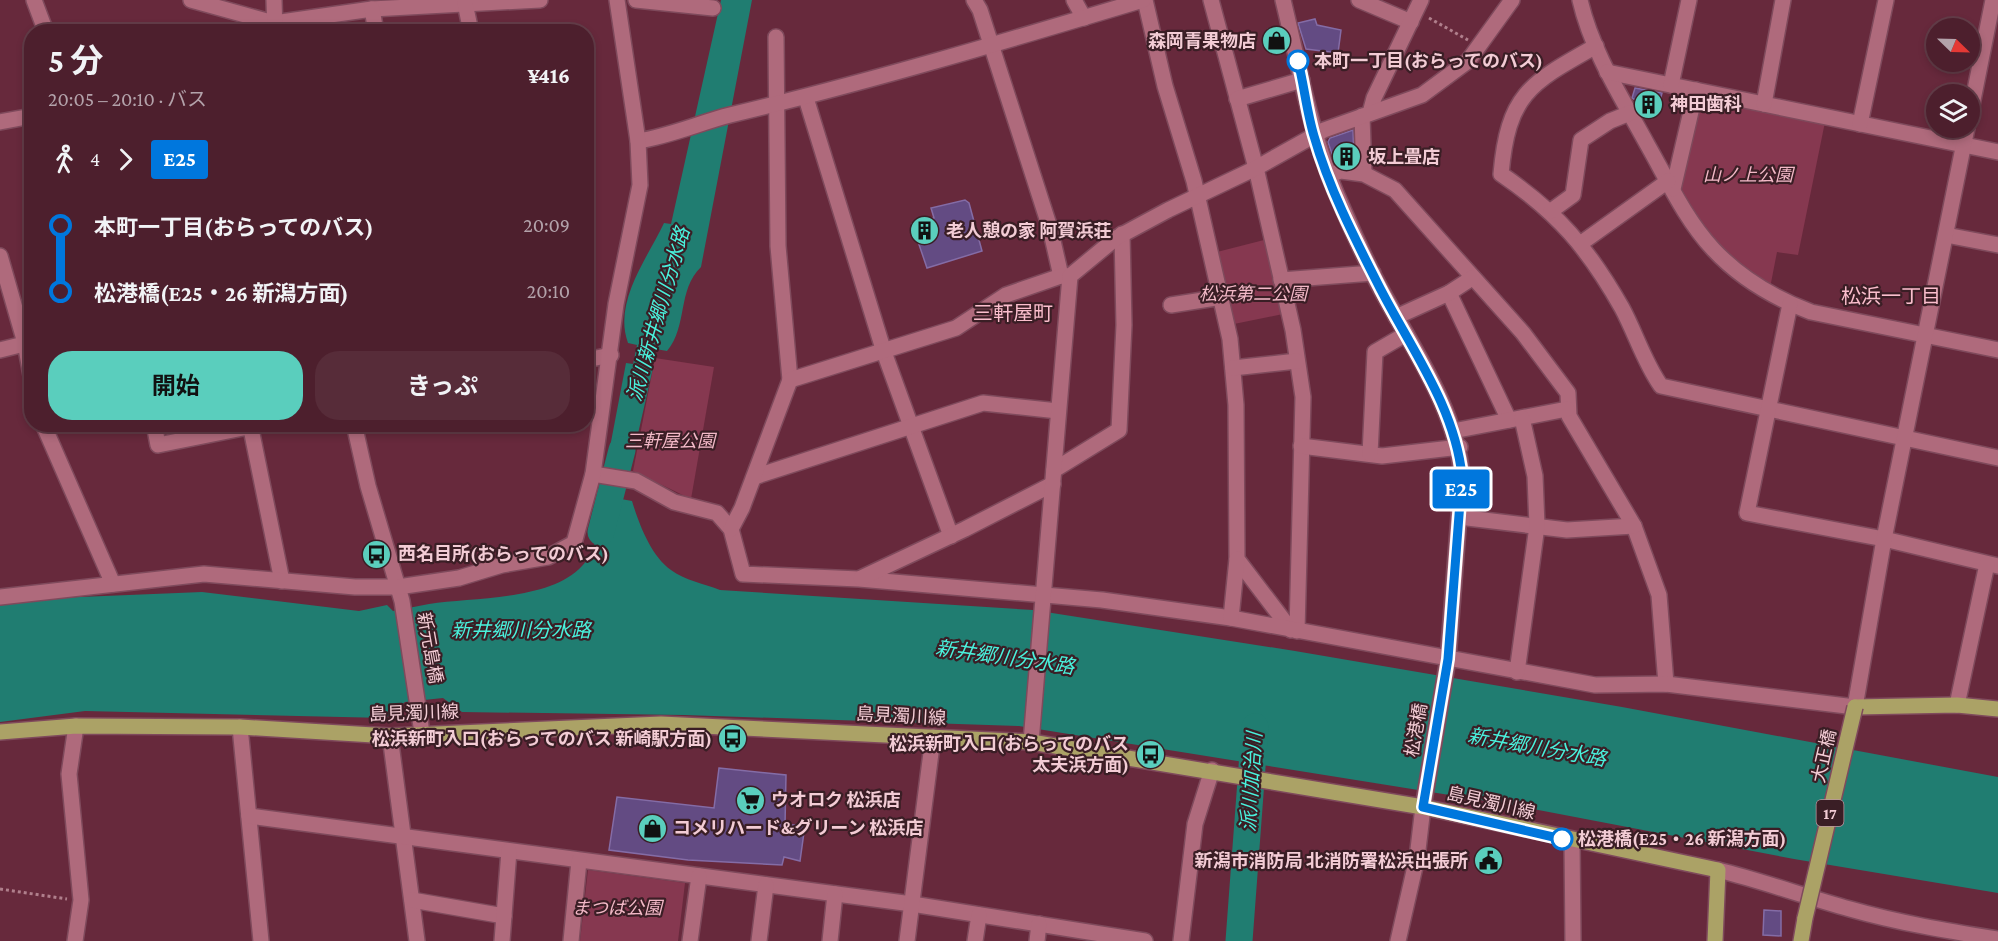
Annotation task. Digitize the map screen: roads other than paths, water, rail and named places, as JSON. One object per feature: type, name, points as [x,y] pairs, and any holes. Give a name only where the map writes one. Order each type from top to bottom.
[{"type":"main road","points":[[1855,707],[1957,705],[1998,709]]},
{"type":"main road","name":"大正橋","points":[[1801,941],[1855,707]]},
{"type":"main road","name":"島見濁川線","points":[[0,732],[76,726],[240,727],[390,736],[661,724],[1031,742],[1212,770],[1423,807],[1572,841],[1718,870]]},
{"type":"main road","points":[[1715,941],[1718,870]]},
{"type":"street","points":[[34,0],[43,24]]},
{"type":"street","points":[[191,0],[266,24]]},
{"type":"street","points":[[274,0],[275,24]]},
{"type":"street","points":[[291,24],[389,4],[538,0]]},
{"type":"street","points":[[0,597],[204,574],[355,587],[400,594],[502,565],[548,557],[574,543],[593,474],[627,237],[634,222],[640,185],[638,141],[617,0]]},
{"type":"street","points":[[636,0],[714,8]]},
{"type":"street","points":[[974,0],[1065,276],[1058,411],[1031,742]]},
{"type":"street","points":[[1074,0],[1084,18]]},
{"type":"street","points":[[638,141],[658,138],[727,116],[806,98],[1144,0],[1165,86],[1194,181],[1222,297],[1233,368],[1236,405],[1237,559],[1231,618]]},
{"type":"street","points":[[1213,0],[1256,168],[1298,361],[1303,397],[1294,630]]},
{"type":"street","name":"松港橋","points":[[1283,0],[1313,135],[1373,273],[1406,334],[1460,447],[1462,476],[1448,659],[1423,807],[1417,858],[1398,941]]},
{"type":"street","points":[[790,380],[956,328],[1006,294],[1065,276],[1122,234],[1256,168],[1313,135],[1422,95],[1468,61],[1512,0]]},
{"type":"street","points":[[1580,0],[1608,72],[1670,185],[1712,248],[1746,279],[1790,304],[1811,312],[1998,350]]},
{"type":"street","points":[[1671,85],[1689,0]]},
{"type":"street","points":[[1764,104],[1783,0]]},
{"type":"street","points":[[1860,124],[1886,0]]},
{"type":"street","points":[[1979,84],[1991,44],[1994,0]]},
{"type":"street","points":[[1364,1],[1416,11],[1366,115],[1364,174]]},
{"type":"street","points":[[455,2],[467,24]]},
{"type":"street","points":[[372,9],[375,24]]},
{"type":"street","points":[[731,529],[754,477],[790,380],[778,246],[776,36]]},
{"type":"street","points":[[1596,46],[1544,75],[1523,96],[1508,124],[1501,174],[1551,211],[1580,244],[1622,308],[1652,374],[1661,386],[1768,411],[1998,458]]},
{"type":"street","points":[[1608,72],[1998,152]]},
{"type":"street","points":[[1237,99],[1302,80]]},
{"type":"street","points":[[1580,244],[1670,185],[1696,90]]},
{"type":"street","points":[[806,98],[884,352],[951,536]]},
{"type":"street","points":[[1551,211],[1573,195],[1581,140],[1610,121],[1630,113]]},
{"type":"street","points":[[0,122],[24,118]]},
{"type":"street","points":[[593,474],[636,481],[674,502],[717,513],[731,529],[743,574],[859,579],[1044,601],[1102,600],[1231,618],[1595,685],[1666,684],[1855,707],[1884,538],[1965,138]]},
{"type":"street","points":[[1329,175],[1341,171],[1364,174],[1395,190],[1523,333],[1568,393],[1568,409],[1574,426],[1634,526],[1659,596],[1666,684]]},
{"type":"street","points":[[859,579],[951,536],[1053,477],[1119,430],[1124,325],[1122,234]]},
{"type":"street","points":[[1946,235],[1998,245]]},
{"type":"street","points":[[0,256],[24,331]]},
{"type":"street","points":[[1281,280],[1373,273]]},
{"type":"street","points":[[1396,317],[1449,293],[1472,278]]},
{"type":"street","points":[[1449,293],[1515,419],[1535,476],[1536,526],[1518,672]]},
{"type":"street","points":[[1171,305],[1222,297]]},
{"type":"street","points":[[1790,304],[1747,513],[1884,538],[1992,565],[1957,705]]},
{"type":"street","points":[[1370,454],[1375,352],[1406,334]]},
{"type":"street","points":[[0,350],[24,344]]},
{"type":"street","points":[[594,358],[611,355]]},
{"type":"street","points":[[1233,368],[1298,361]]},
{"type":"street","points":[[754,477],[983,403],[1058,411]]},
{"type":"street","points":[[1453,431],[1568,409]]},
{"type":"street","points":[[46,432],[113,584]]},
{"type":"street","points":[[156,432],[158,445],[220,432]]},
{"type":"street","points":[[255,432],[282,581]]},
{"type":"street","name":"新元島橋","points":[[356,432],[368,486],[400,594],[419,702],[422,733]]},
{"type":"street","points":[[1301,446],[1383,456],[1460,447]]},
{"type":"street","points":[[1459,517],[1567,530],[1634,526]]},
{"type":"street","points":[[1237,559],[1294,630]]},
{"type":"street","points":[[75,941],[81,900],[69,774],[76,726]]},
{"type":"street","points":[[240,727],[261,941]]},
{"type":"street","points":[[390,736],[417,941]]},
{"type":"street","points":[[907,941],[933,736]]},
{"type":"street","points":[[1181,941],[1195,824],[1212,770]]},
{"type":"street","points":[[249,816],[912,904],[1039,924],[1102,938],[1145,941]]},
{"type":"street","points":[[1572,841],[1573,941]]},
{"type":"street","points":[[502,941],[509,851]]},
{"type":"street","points":[[571,941],[579,861]]},
{"type":"street","points":[[1718,870],[1756,879],[1859,912],[1909,924],[1998,939]]},
{"type":"street","points":[[690,941],[699,876]]},
{"type":"street","points":[[759,941],[766,885]]},
{"type":"street","points":[[830,941],[835,894]]},
{"type":"street","points":[[412,900],[504,916]]},
{"type":"street","points":[[975,941],[979,915]]},
{"type":"street","points":[[1037,941],[1039,924]]},
{"type":"water","points":[[721,0],[752,0],[701,267],[689,286],[674,341],[667,351],[650,348],[647,366],[653,368],[629,473],[606,468],[626,363],[633,364],[637,345],[628,343],[625,328],[628,297],[641,266],[664,223],[671,224]]},
{"type":"water","name":"新井郷川分水路","points":[[605,496],[632,501],[642,529],[657,557],[671,570],[688,579],[720,590],[1033,610],[1295,651],[1622,707],[1998,777],[1998,893],[1794,859],[1518,806],[1019,726],[684,715],[462,712],[443,698],[405,702],[386,718],[85,711],[0,722],[0,604],[31,599],[202,592],[359,611],[387,605],[393,611],[429,604],[510,596],[551,586],[582,566],[595,542]]},
{"type":"waterway","name":"派川新井郷川分水路","points":[[601,532],[622,450]]},
{"type":"waterway","name":"派川加治川","points":[[1239,941],[1255,727]]},
{"type":"place","name":"森岡青果物店","points":[[1277,41]]},
{"type":"place","name":"本町一丁目(おらってのバス)","points":[[1298,61]]},
{"type":"place","name":"神田歯科","points":[[1649,104]]},
{"type":"place","name":"坂上畳店","points":[[1347,157]]},
{"type":"place","name":"老人憩の家 阿賀浜荘","points":[[925,231]]},
{"type":"place","name":"西名目所(おらってのバス)","points":[[377,554]]},
{"type":"place","name":"松浜新町入口(おらってのバス 新崎駅方面)","points":[[733,739]]},
{"type":"place","name":"松浜新町入口(おらってのバス 太夫浜方面)","points":[[1150,754]]},
{"type":"place","name":"ウオロク 松浜店","points":[[750,800]]},
{"type":"place","name":"コメリハード&グリーン 松浜店","points":[[652,828]]},
{"type":"place","name":"松港橋(E25・26 新潟方面)","points":[[1562,839]]},
{"type":"place","name":"新潟市消防局 北消防署松浜出張所","points":[[1489,861]]},
{"type":"district","name":"松浜一丁目","points":[[1891,296]]},
{"type":"district","name":"三軒屋町","points":[[1013,313]]},
{"type":"park label","name":"山ノ上公園","points":[[1748,175]]},
{"type":"park label","name":"松浜第二公園","points":[[1253,294]]},
{"type":"park label","name":"三軒屋公園","points":[[670,441]]},
{"type":"park label","name":"まつば公園","points":[[617,908]]}]
